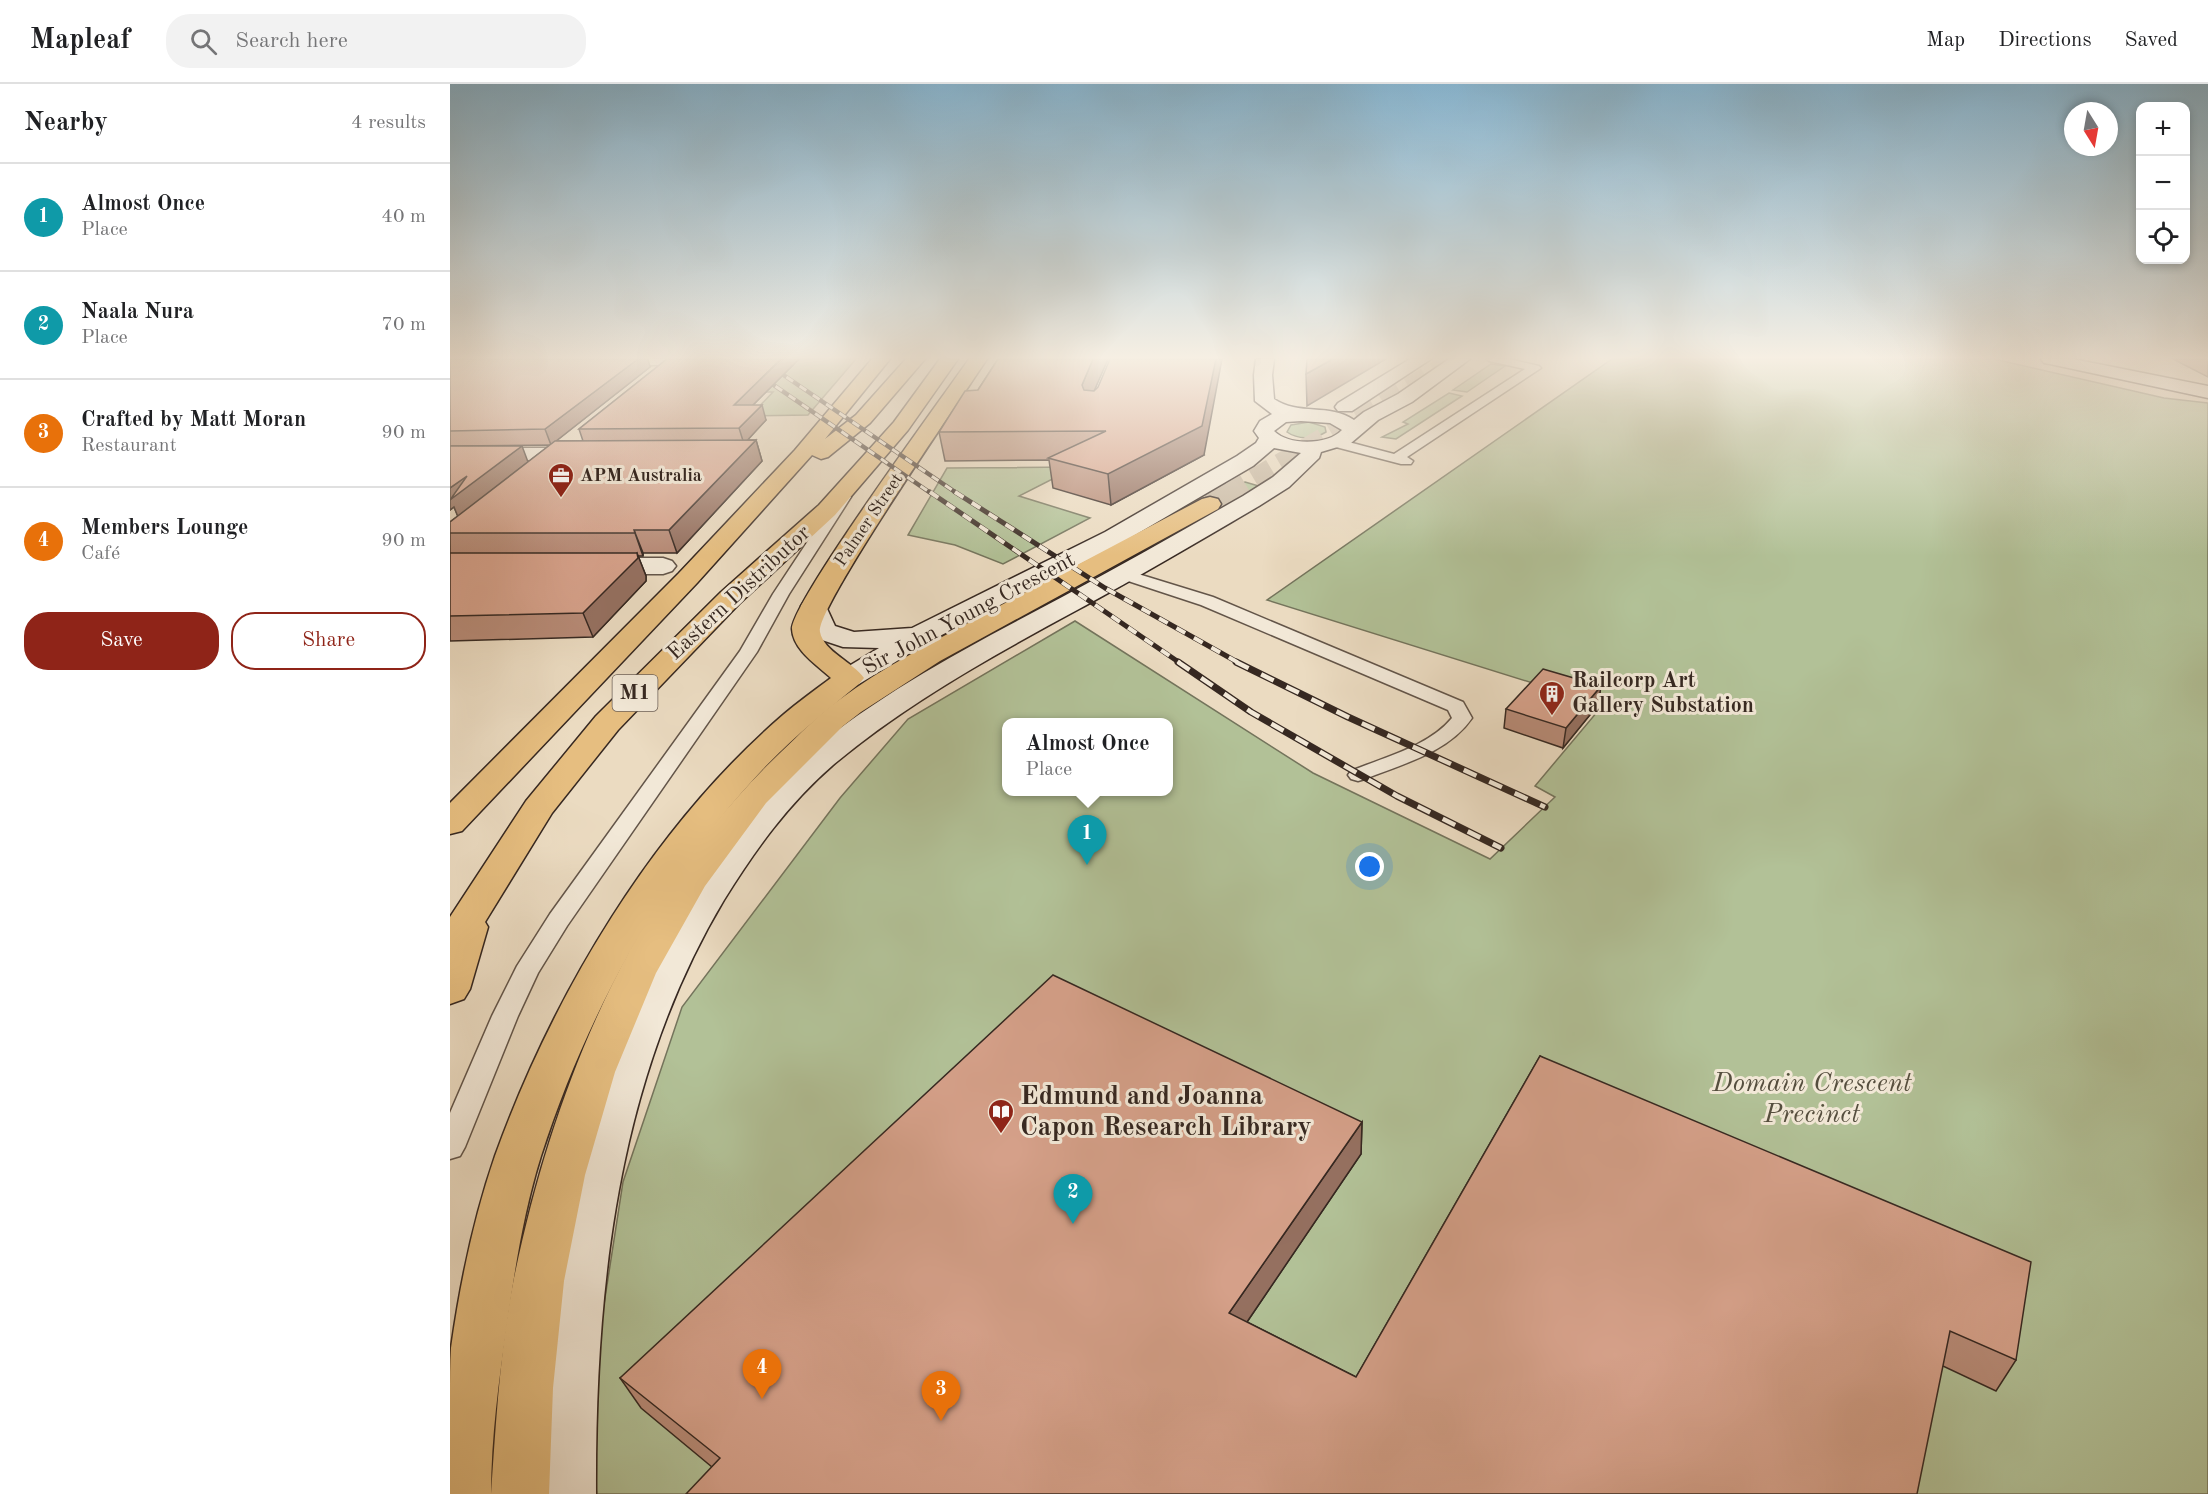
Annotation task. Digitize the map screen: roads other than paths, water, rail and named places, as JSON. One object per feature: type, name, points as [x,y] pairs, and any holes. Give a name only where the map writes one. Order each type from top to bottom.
[{"type":"main road","name":"Eastern Distributor","points":[[450,823],[688,578],[783,475],[825,425]]},
{"type":"main road","points":[[783,475],[840,440],[855,425]]},
{"type":"main road","name":"Eastern Distributor","points":[[450,947],[538,808],[607,723],[730,598],[827,510],[902,425]]},
{"type":"main road","name":"Palmer Street","points":[[849,678],[821,655],[807,636],[805,626],[835,570],[933,425]]},
{"type":"main road","points":[[520,1494],[525,1386],[535,1303],[545,1247],[569,1151],[598,1063],[633,979],[664,922],[702,864],[763,785],[790,758],[856,702],[920,660],[1210,504]]},
{"type":"main road","name":"Sir John Young Crescent","points":[[458,1483],[472,1379],[492,1260],[504,1209],[519,1156],[553,1065],[586,997],[633,914],[712,807],[766,747],[821,698],[849,678]]},
{"type":"main road","points":[[450,989],[476,905]]},
{"type":"street","name":"Sir John Young Crescent","points":[[849,678],[920,635],[1083,553],[1255,454],[1267,444],[1258,425]]},
{"type":"street","points":[[1259,425],[1295,446],[1335,442]]},
{"type":"street","points":[[1259,425],[1264,431],[1269,425]]},
{"type":"street","points":[[1182,498],[1235,483],[1335,442],[1352,429],[1348,425]]},
{"type":"street","points":[[567,1494],[569,1383],[586,1238],[598,1172],[629,1062],[651,1004],[709,891],[751,833],[789,788],[870,722],[958,665],[1269,489],[1359,425]]},
{"type":"street","points":[[530,475],[583,433]]},
{"type":"street","points":[[450,454],[598,454]]},
{"type":"street","points":[[570,566],[663,566]]},
{"type":"street","points":[[814,606],[824,631],[837,637],[871,640],[920,635]]},
{"type":"lane","points":[[1335,442],[1407,456],[1452,425]]},
{"type":"lane","points":[[450,1147],[504,1016],[526,972],[558,920],[748,652],[781,594],[855,479]]},
{"type":"lane","points":[[1122,574],[1207,601],[1456,706],[1462,718],[1455,729],[1417,750],[1358,775]]},
{"type":"tunnel","points":[[1228,494],[1345,425]]},
{"type":"tunnel","points":[[1210,504],[1231,492]]},
{"type":"railway","points":[[832,425],[932,494]]},
{"type":"railway","points":[[857,425],[956,493]]},
{"type":"railway","points":[[930,492],[1180,663]]},
{"type":"railway","points":[[956,493],[1105,588],[1239,663]]},
{"type":"railway","points":[[1178,662],[1251,712],[1397,796],[1501,848]]},
{"type":"railway","points":[[1236,662],[1348,717],[1545,807]]},
{"type":"place","name":"APM Australia","points":[[561,499]]},
{"type":"place","name":"Railcorp Art Gallery Substation","points":[[1552,717]]},
{"type":"place","name":"Almost Once","points":[[1087,865]]},
{"type":"place","name":"Edmund and Joanna Capon Research Library","points":[[1001,1135]]},
{"type":"place","name":"Naala Nura","points":[[1073,1224]]},
{"type":"place","name":"Members Lounge","points":[[762,1399]]},
{"type":"place","name":"Crafted by Matt Moran","points":[[941,1421]]},
{"type":"park label","name":"Domain Crescent Precinct","points":[[1812,1098]]}]
